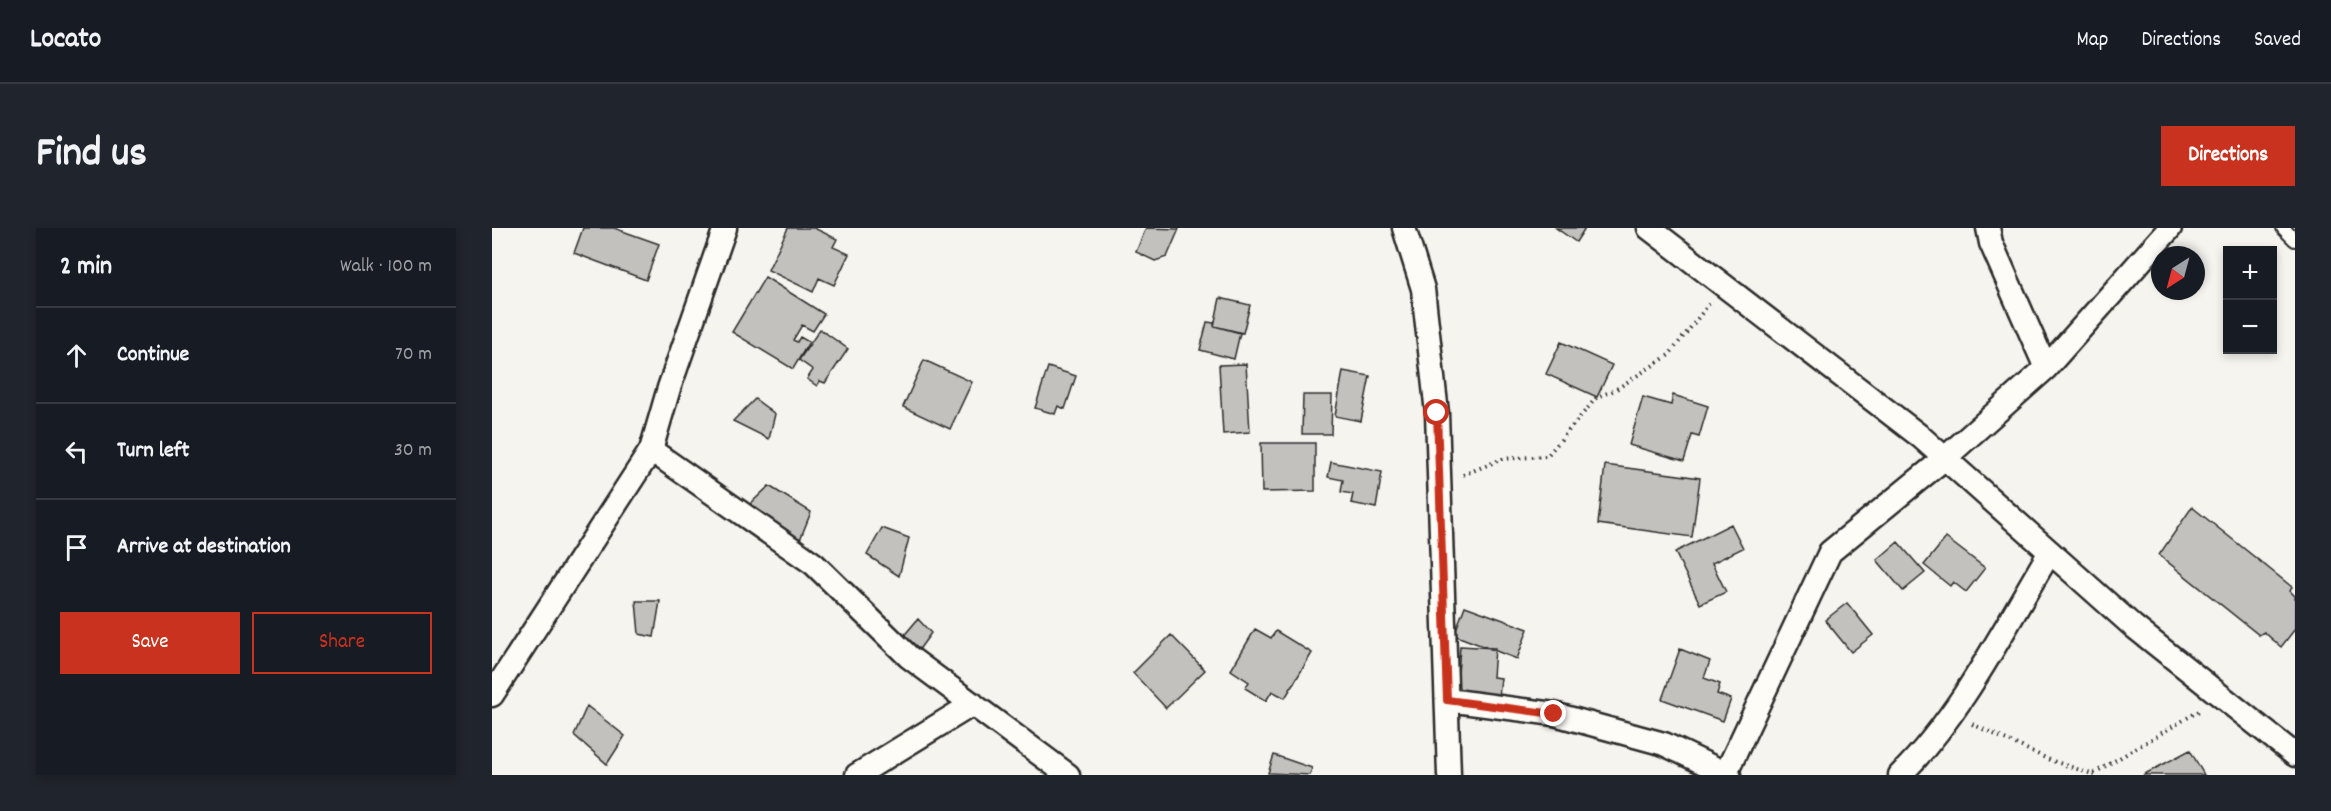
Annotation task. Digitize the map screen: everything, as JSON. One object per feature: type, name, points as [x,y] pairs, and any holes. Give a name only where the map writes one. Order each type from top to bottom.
[{"type":"street","points":[[492,695],[651,450],[669,388],[725,228]]},
{"type":"street","points":[[1404,228],[1423,289],[1437,413],[1449,775]]},
{"type":"street","points":[[1648,228],[1945,458],[2133,626],[2224,696],[2295,755]]},
{"type":"street","points":[[1988,228],[1991,243],[2046,368]]},
{"type":"street","points":[[1447,700],[1554,714],[1664,744],[1728,774],[1830,552],[1945,458],[2046,368],[2170,228]]},
{"type":"street","points":[[651,450],[814,564],[909,657],[1068,775]]},
{"type":"street","points":[[1900,775],[1950,713],[2050,552]]},
{"type":"street","points":[[857,775],[973,704]]},
{"type":"lane","points":[[2283,228],[2295,240]]},
{"type":"path","points":[[1440,485],[1502,459],[1547,456],[1597,397],[1615,390],[1669,355],[1722,287]]},
{"type":"path","points":[[1950,713],[2050,760],[2095,774],[2224,696]]},
{"type":"building","points":[[583,228],[614,228],[659,244],[646,280],[574,253]]},
{"type":"building","points":[[788,228],[814,228],[837,239],[833,247],[849,254],[834,285],[819,278],[813,292],[768,270]]},
{"type":"building","points":[[1146,228],[1179,229],[1167,257],[1155,261],[1136,252]]},
{"type":"building","points":[[1556,228],[1585,228],[1576,242]]},
{"type":"building","points":[[765,277],[824,314],[813,331],[802,325],[793,340],[797,342],[800,337],[809,342],[793,369],[732,332]]},
{"type":"building","points":[[1220,298],[1250,305],[1243,333],[1214,326]]},
{"type":"building","points":[[1207,322],[1240,333],[1234,359],[1200,350]]},
{"type":"building","points":[[820,329],[848,349],[825,383],[820,381],[817,386],[807,379],[813,370],[799,360]]},
{"type":"building","points":[[1561,342],[1612,365],[1597,397],[1546,374]]},
{"type":"building","points":[[924,360],[972,382],[950,429],[903,407]]},
{"type":"building","points":[[1246,364],[1250,432],[1223,434],[1219,365]]},
{"type":"building","points":[[1048,367],[1076,376],[1065,409],[1058,406],[1055,414],[1035,408]]},
{"type":"building","points":[[1343,371],[1370,376],[1361,421],[1335,416]]},
{"type":"building","points":[[1303,395],[1332,395],[1331,434],[1302,434]]},
{"type":"building","points":[[1673,395],[1708,406],[1699,437],[1692,435],[1684,461],[1629,445],[1643,397],[1671,405]]},
{"type":"building","points":[[755,399],[775,414],[769,439],[733,421]]},
{"type":"building","points":[[1261,443],[1315,443],[1315,491],[1262,492]]},
{"type":"building","points":[[1331,462],[1382,472],[1376,508],[1351,503],[1353,494],[1341,492],[1343,480],[1328,477]]},
{"type":"building","points":[[1605,465],[1700,478],[1692,537],[1598,524]]},
{"type":"building","points":[[769,486],[811,512],[799,542],[748,506]]},
{"type":"building","points":[[2192,507],[2292,587],[2290,591],[2295,596],[2295,629],[2281,647],[2264,632],[2259,635],[2159,555]]},
{"type":"building","points":[[1731,524],[1743,548],[1712,563],[1726,592],[1700,604],[1675,552]]},
{"type":"building","points":[[882,528],[909,538],[899,576],[867,555]]},
{"type":"building","points":[[1946,538],[1985,568],[1966,592],[1953,582],[1950,586],[1924,565]]},
{"type":"building","points":[[1898,542],[1925,573],[1903,591],[1877,560]]},
{"type":"building","points":[[636,601],[660,601],[654,637],[639,634]]},
{"type":"building","points":[[1847,603],[1873,635],[1851,652],[1825,620]]},
{"type":"building","points":[[1465,606],[1528,629],[1517,659],[1454,635]]},
{"type":"building","points":[[918,619],[931,633],[907,666],[891,651]]},
{"type":"building","points":[[1255,629],[1271,638],[1276,631],[1312,653],[1285,698],[1272,691],[1266,701],[1245,688],[1249,682],[1231,670]]},
{"type":"building","points":[[1171,635],[1205,670],[1166,708],[1133,673]]},
{"type":"building","points":[[1460,646],[1495,648],[1493,677],[1501,678],[1499,697],[1474,696],[1475,692],[1457,690]]},
{"type":"building","points":[[1680,649],[1710,661],[1704,678],[1720,684],[1717,694],[1731,699],[1723,721],[1662,699]]},
{"type":"building","points":[[587,706],[625,736],[607,764],[574,735]]},
{"type":"building","points":[[2190,750],[2204,775],[2143,775]]},
{"type":"building","points":[[1274,755],[1312,768],[1310,775],[1268,773]]},
{"type":"route","points":[[1437,413],[1447,700],[1554,714]]}]
